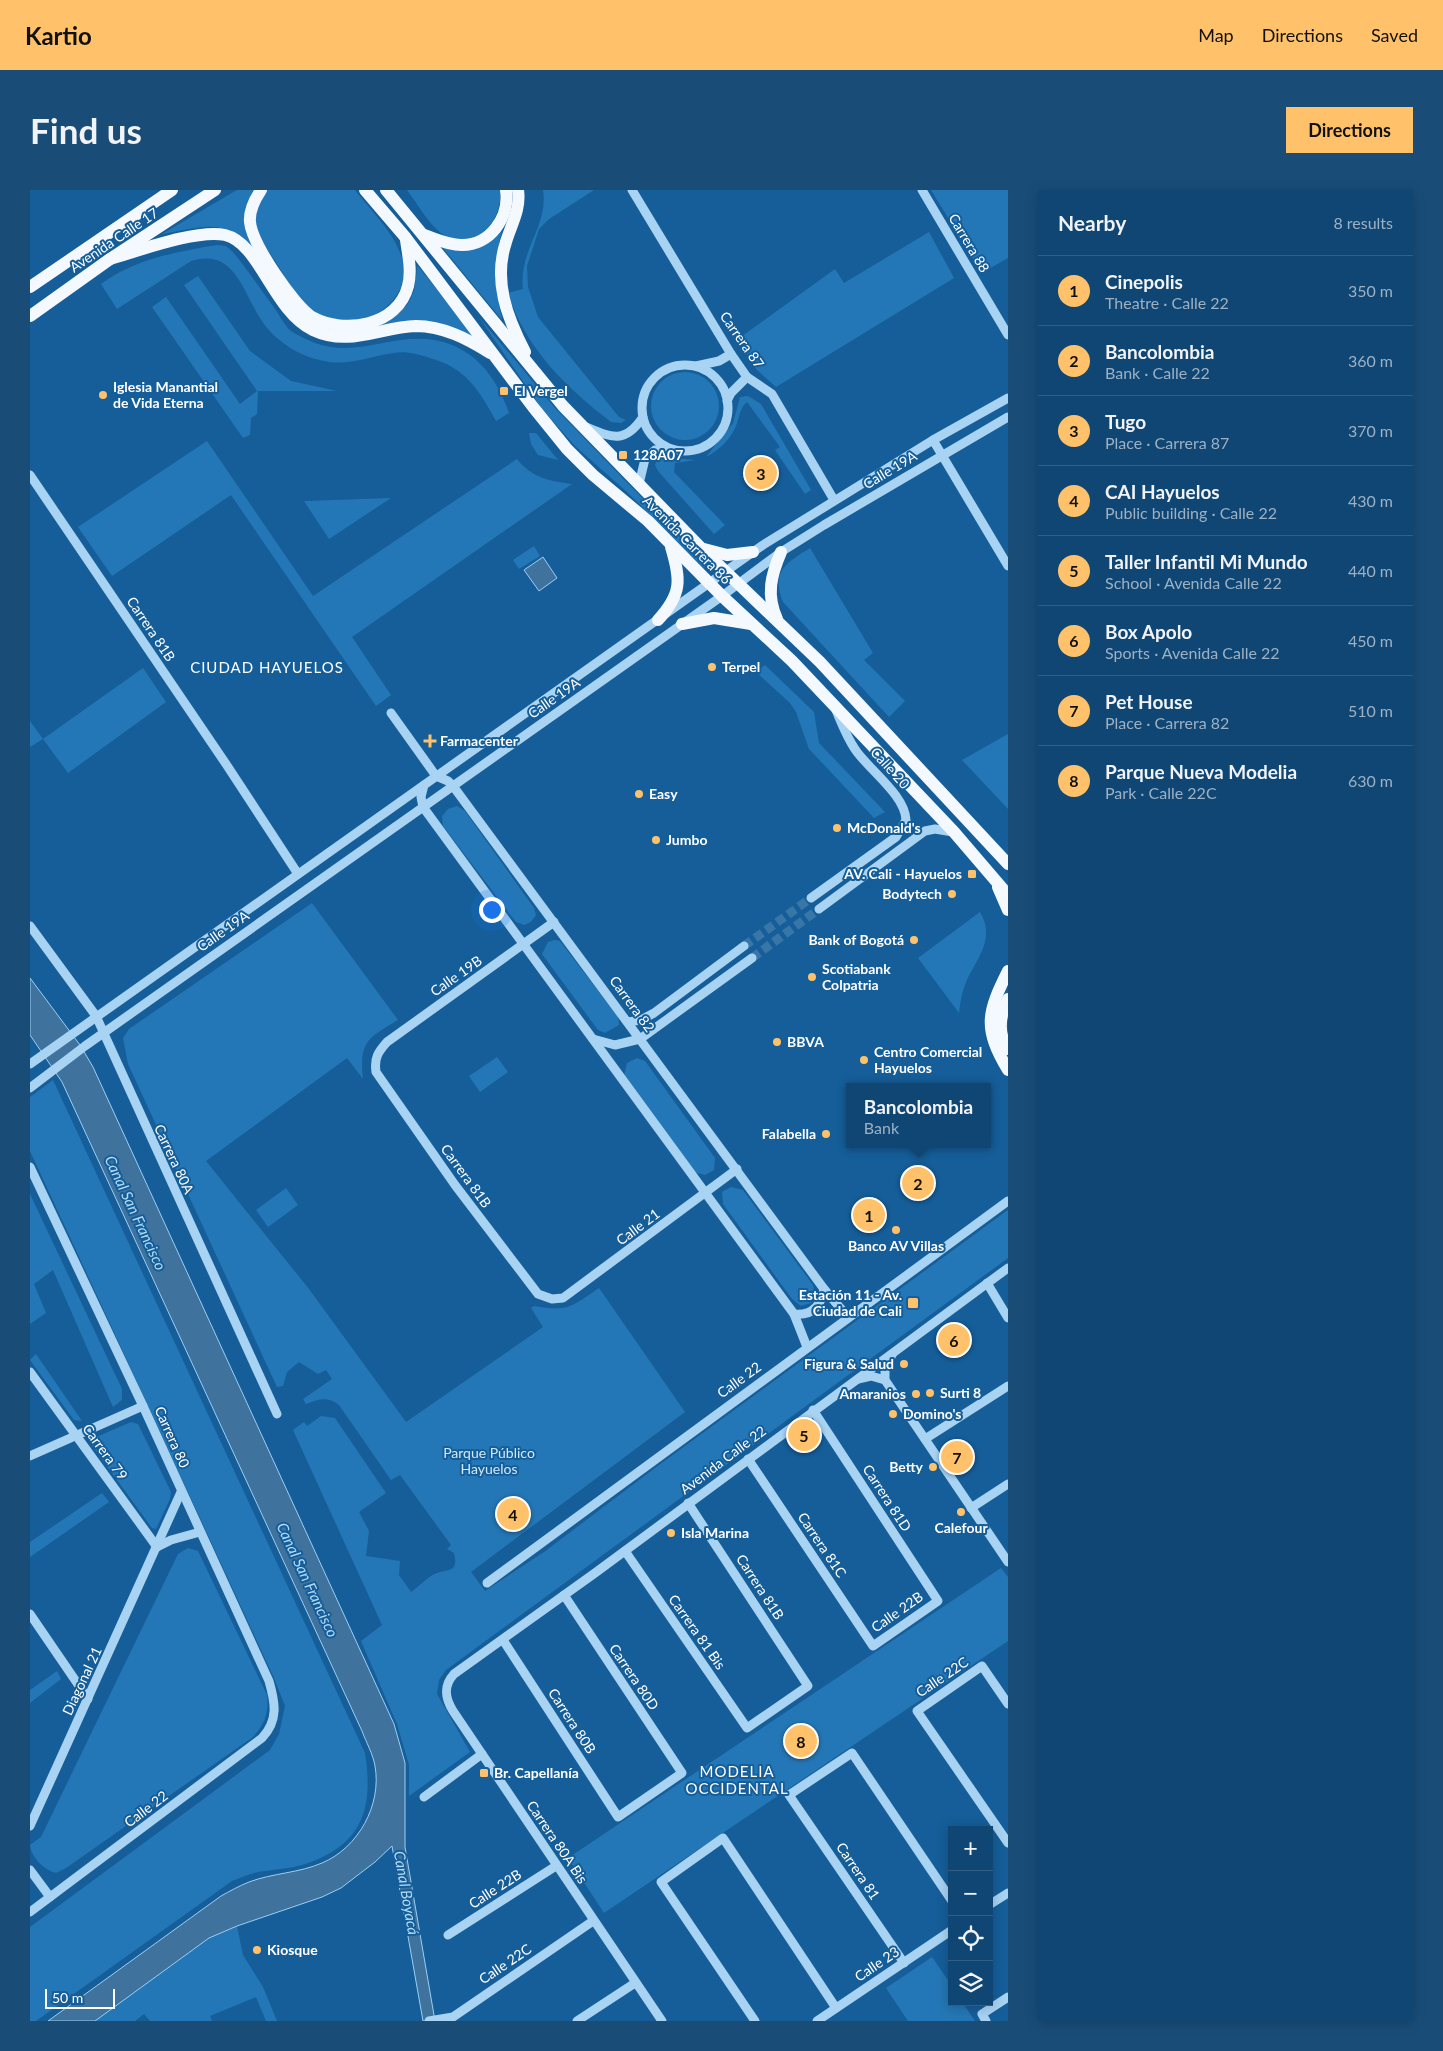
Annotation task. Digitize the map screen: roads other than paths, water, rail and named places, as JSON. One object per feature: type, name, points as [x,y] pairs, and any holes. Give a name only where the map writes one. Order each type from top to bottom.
[{"type":"main road","name":"Avenida Calle 17","points":[[30,287],[172,190]]},
{"type":"main road","name":"Avenida Calle 17","points":[[30,316],[110,259],[215,190]]},
{"type":"main road","points":[[261,190],[254,203],[250,217],[253,236],[298,304],[311,316],[321,321],[357,326],[377,320],[394,309],[405,296],[410,279],[404,235]]},
{"type":"main road","name":"Avenida Carrera 86","points":[[365,190],[404,235],[567,449],[671,544],[722,596],[792,661],[954,832],[1008,895]]},
{"type":"main road","name":"Avenida Carrera 86","points":[[386,190],[579,424],[738,585],[841,683],[1008,864]]},
{"type":"main road","points":[[424,235],[461,245],[482,240],[492,234],[502,219],[506,206],[506,190]]},
{"type":"main road","points":[[518,190],[519,203],[505,244],[500,280],[510,321],[536,374]]},
{"type":"main road","points":[[110,259],[193,237],[225,235],[237,240],[252,256],[286,309],[298,321],[320,333],[354,338],[399,328],[429,327],[466,339],[498,358]]},
{"type":"main road","points":[[658,620],[672,605],[677,592],[678,575],[671,544]]},
{"type":"main road","points":[[701,548],[727,555],[753,552]]},
{"type":"main road","points":[[778,621],[771,600],[770,580],[782,552]]},
{"type":"main road","points":[[682,624],[714,618],[752,625]]},
{"type":"main road","points":[[996,883],[1008,910]]},
{"type":"main road","points":[[1008,971],[992,1007],[990,1024],[992,1038],[1008,1070]]},
{"type":"main road","points":[[1008,999],[1000,1024],[1004,1044],[1008,1049]]},
{"type":"street","name":"Carrera 87","points":[[632,190],[731,354],[747,377],[772,394],[834,500]]},
{"type":"street","name":"Carrera 88","points":[[922,190],[1008,335]]},
{"type":"street","points":[[673,449],[653,438],[643,417],[644,394],[656,375],[676,365],[696,366],[719,361],[731,354]]},
{"type":"street","points":[[639,484],[645,459],[652,452],[659,448],[693,450],[712,441],[725,423],[727,402],[724,390],[717,379],[708,371],[696,366]]},
{"type":"street","points":[[727,402],[735,387],[747,377]]},
{"type":"street","name":"Calle 19A","points":[[34,1062],[74,1031],[753,552],[933,440],[1008,398]]},
{"type":"street","points":[[579,424],[600,433],[620,437],[628,435],[635,430],[643,417]]},
{"type":"street","name":"Calle 19A","points":[[30,1088],[104,1032],[738,585],[782,552],[941,455],[1008,417]]},
{"type":"street","points":[[933,440],[1008,566]]},
{"type":"street","name":"Carrera 81B","points":[[30,475],[226,764],[298,874]]},
{"type":"street","name":"Calle 20","points":[[811,898],[896,836],[906,820],[902,803],[864,762],[849,742],[834,706]]},
{"type":"street","name":"Carrera 82","points":[[391,713],[436,776],[454,786],[824,1289],[848,1316]]},
{"type":"street","points":[[424,785],[421,796],[423,807],[794,1314],[807,1347]]},
{"type":"street","points":[[818,910],[925,831],[935,829],[954,832]]},
{"type":"street","name":"Calle 19B","points":[[376,1056],[387,1042],[554,922]]},
{"type":"street","name":"Carrera 80A","points":[[30,926],[96,1016],[137,1110],[277,1414]]},
{"type":"street","points":[[628,1022],[641,1020],[654,1013],[744,946]]},
{"type":"street","points":[[593,1039],[615,1045],[640,1039],[752,958]]},
{"type":"street","name":"Carrera 81B","points":[[376,1056],[376,1072],[455,1185],[538,1294],[552,1299]]},
{"type":"street","name":"Carrera 80","points":[[30,1167],[143,1406],[269,1681],[275,1704],[272,1722]]},
{"type":"street","name":"Calle 21","points":[[552,1299],[564,1298],[737,1169]]},
{"type":"street","name":"Calle 22","points":[[487,1583],[848,1316],[1008,1201]]},
{"type":"street","name":"Avenida Calle 22","points":[[454,1674],[564,1596],[813,1410],[1008,1268]]},
{"type":"street","points":[[987,1283],[1008,1318]]},
{"type":"street","points":[[794,1314],[807,1314],[816,1309],[823,1298],[824,1289]]},
{"type":"street","points":[[897,1348],[887,1362],[885,1380],[1008,1562]]},
{"type":"street","name":"Carrera 79","points":[[30,1372],[157,1547]]},
{"type":"street","points":[[852,1382],[871,1376],[885,1380]]},
{"type":"street","points":[[924,1439],[1008,1386]]},
{"type":"street","points":[[30,1456],[143,1406]]},
{"type":"street","name":"Carrera 81D","points":[[813,1410],[938,1600]]},
{"type":"street","name":"Carrera 81C","points":[[748,1459],[873,1646]]},
{"type":"street","points":[[971,1508],[1008,1484]]},
{"type":"street","points":[[157,1547],[181,1492]]},
{"type":"street","name":"Carrera 81B","points":[[688,1503],[808,1686],[747,1728]]},
{"type":"street","points":[[157,1547],[171,1540],[200,1532]]},
{"type":"street","name":"Diagonal 21","points":[[30,1826],[157,1547]]},
{"type":"street","name":"Carrera 81 Bis","points":[[625,1551],[747,1728]]},
{"type":"street","name":"Carrera 80D","points":[[564,1596],[682,1773],[618,1817]]},
{"type":"street","name":"Calle 22B","points":[[873,1646],[938,1600]]},
{"type":"street","points":[[30,1614],[88,1699]]},
{"type":"street","name":"Carrera 80B","points":[[503,1640],[618,1817]]},
{"type":"street","name":"Calle 22C","points":[[1008,1704],[982,1666],[917,1711],[1008,1844]]},
{"type":"street","name":"Carrera 80A Bis","points":[[454,1674],[446,1690],[448,1702],[556,1866],[662,2021]]},
{"type":"street","name":"Calle 22","points":[[30,1912],[262,1738],[272,1722]]},
{"type":"street","points":[[424,1797],[482,1754]]},
{"type":"street","name":"Carrera 81","points":[[904,1963],[789,1795],[852,1754],[948,1895]]},
{"type":"street","points":[[755,2021],[661,1882],[723,1838],[836,2008]]},
{"type":"street","name":"Calle 22B","points":[[448,1935],[556,1866]]},
{"type":"street","points":[[30,1870],[50,1897]]},
{"type":"street","points":[[993,1902],[1008,1893]]},
{"type":"street","name":"Calle 22C","points":[[429,2021],[453,2017],[593,1921]]},
{"type":"street","name":"Calle 23","points":[[817,2021],[948,1933]]},
{"type":"street","points":[[577,2021],[635,1983]]},
{"type":"street","points":[[984,2018],[1008,1997]]},
{"type":"water","points":[[543,557],[557,578],[539,591],[524,570]]},
{"type":"water","points":[[30,978],[80,1045],[93,1067],[394,1724],[405,1763],[405,1847],[435,2021],[423,2021],[392,1846],[375,1862],[341,1888],[322,1897],[237,1926],[209,1938],[95,2021],[48,2021],[221,1896],[249,1882],[313,1866],[335,1856],[346,1847],[365,1824],[375,1796],[376,1781],[374,1762],[362,1731],[62,1082],[30,1035]]},
{"type":"tunnel","points":[[744,946],[811,898]]},
{"type":"tunnel","points":[[752,958],[819,909]]},
{"type":"place","name":"El Vergel","points":[[504,391]]},
{"type":"place","name":"Iglesia Manantial de Vida Eterna","points":[[103,395]]},
{"type":"place","name":"128A07","points":[[623,455]]},
{"type":"place","name":"Tugo","points":[[761,473]]},
{"type":"place","name":"Terpel","points":[[712,667]]},
{"type":"place","name":"Farmacenter","points":[[430,741]]},
{"type":"place","name":"Easy","points":[[639,794]]},
{"type":"place","name":"McDonald's","points":[[837,828]]},
{"type":"place","name":"Jumbo","points":[[656,840]]},
{"type":"place","name":"AV. Cali - Hayuelos","points":[[972,874]]},
{"type":"place","name":"Bodytech","points":[[952,894]]},
{"type":"place","name":"Bank of Bogotá","points":[[914,940]]},
{"type":"place","name":"Scotiabank Colpatria","points":[[812,977]]},
{"type":"place","name":"BBVA","points":[[777,1042]]},
{"type":"place","name":"Centro Comercial Hayuelos","points":[[864,1060]]},
{"type":"place","name":"Falabella","points":[[826,1134]]},
{"type":"place","name":"Bancolombia","points":[[918,1183]]},
{"type":"place","name":"Cinepolis","points":[[869,1215]]},
{"type":"place","name":"Banco AV Villas","points":[[896,1230]]},
{"type":"place","name":"Estación 11 - Av. Ciudad de Cali","points":[[913,1303]]},
{"type":"place","name":"Box Apolo","points":[[954,1340]]},
{"type":"place","name":"Figura & Salud","points":[[904,1364]]},
{"type":"place","name":"Surti 8","points":[[930,1393]]},
{"type":"place","name":"Amaranios","points":[[916,1394]]},
{"type":"place","name":"Domino's","points":[[893,1414]]},
{"type":"place","name":"Taller Infantil Mi Mundo","points":[[804,1435]]},
{"type":"place","name":"Pet House","points":[[957,1457]]},
{"type":"place","name":"Betty","points":[[933,1467]]},
{"type":"place","name":"Calefour","points":[[961,1512]]},
{"type":"place","name":"CAI Hayuelos","points":[[513,1514]]},
{"type":"place","name":"Isla Marina","points":[[671,1533]]},
{"type":"place","name":"Parque Nueva Modelia","points":[[801,1741]]},
{"type":"place","name":"Br. Capellanía","points":[[484,1773]]},
{"type":"place","name":"Kiosque","points":[[257,1950]]},
{"type":"district","name":"CIUDAD HAYUELOS","points":[[267,668]]},
{"type":"district","name":"MODELIA OCCIDENTAL","points":[[737,1780]]},
{"type":"water label","name":"Canal San Francisco","points":[[135,1213]]},
{"type":"water label","name":"Canal San Francisco","points":[[307,1580]]},
{"type":"water label","name":"Canal Boyacá","points":[[406,1893]]},
{"type":"park label","name":"Parque Público Hayuelos","points":[[489,1462]]}]
